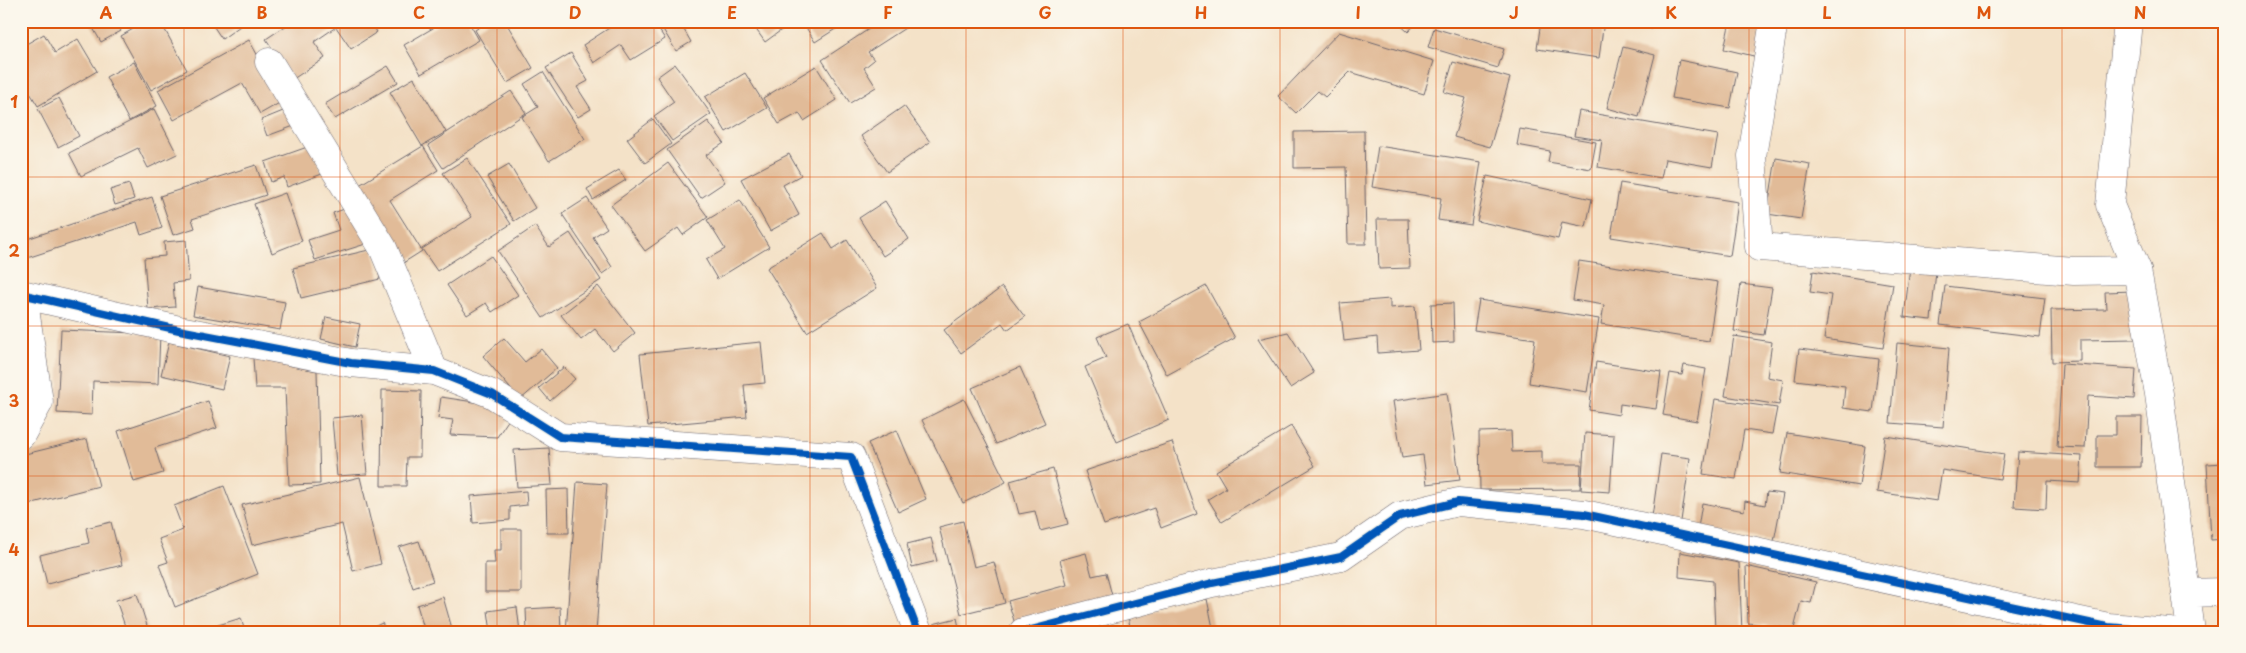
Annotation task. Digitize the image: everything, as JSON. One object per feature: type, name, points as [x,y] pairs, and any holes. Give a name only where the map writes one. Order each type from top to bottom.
[{"type":"street","points":[[1774,21],[1752,156],[1759,247],[2074,271],[2137,270]]},
{"type":"street","points":[[2128,21],[2110,206],[2137,270],[2159,394],[2190,632]]},
{"type":"street","points":[[269,62],[383,248],[434,371]]},
{"type":"street","points":[[21,435],[39,402],[22,295],[179,330],[341,361],[434,371],[492,394],[560,437],[851,457],[918,632]]},
{"type":"street","points":[[1023,632],[1212,583],[1341,557],[1400,516],[1458,502],[1584,514],[2108,627],[2170,632]]},
{"type":"street","points":[[2186,593],[2225,592]]},
{"type":"building","points":[[89,21],[115,21],[121,31],[101,42]]},
{"type":"building","points":[[147,21],[160,21],[187,70],[151,90],[121,36]]},
{"type":"building","points":[[210,21],[247,21],[222,39]]},
{"type":"building","points":[[293,21],[370,21],[377,32],[351,49],[336,27],[314,42],[325,58],[293,79],[266,39]]},
{"type":"building","points":[[445,21],[468,21],[479,40],[421,74],[404,45]]},
{"type":"building","points":[[489,21],[505,21],[533,68],[507,83],[475,30]]},
{"type":"building","points":[[620,21],[653,21],[665,39],[631,60],[621,45],[594,63],[583,45]]},
{"type":"building","points":[[658,21],[695,21],[683,28],[691,42],[676,51]]},
{"type":"building","points":[[750,21],[789,21],[791,23],[765,42]]},
{"type":"building","points":[[802,21],[848,21],[815,42]]},
{"type":"building","points":[[881,21],[916,21],[868,52],[874,60],[864,68],[876,87],[850,103],[822,60]]},
{"type":"building","points":[[1396,21],[1418,21],[1408,32]]},
{"type":"building","points":[[1541,21],[1604,21],[1599,58],[1537,49]]},
{"type":"building","points":[[1617,21],[1654,21],[1652,29]]},
{"type":"building","points":[[1730,21],[1765,21],[1758,57],[1724,49]]},
{"type":"building","points":[[1434,28],[1504,49],[1498,68],[1428,47]]},
{"type":"building","points":[[1339,32],[1434,61],[1424,94],[1350,72],[1325,97],[1318,91],[1296,113],[1278,96]]},
{"type":"building","points":[[44,34],[55,53],[78,39],[97,71],[38,106],[21,78],[21,47]]},
{"type":"building","points":[[249,40],[283,101],[260,114],[242,83],[174,120],[158,90]]},
{"type":"building","points":[[1623,47],[1655,55],[1639,117],[1607,108]]},
{"type":"building","points":[[571,53],[588,81],[577,87],[591,109],[578,117],[546,68]]},
{"type":"building","points":[[1679,60],[1737,72],[1730,108],[1672,98]]},
{"type":"building","points":[[134,62],[157,106],[129,121],[106,77]]},
{"type":"building","points":[[1453,62],[1510,78],[1490,147],[1454,137],[1466,98],[1444,92]]},
{"type":"building","points":[[675,64],[711,114],[672,141],[654,116],[674,102],[657,77]]},
{"type":"building","points":[[388,66],[398,82],[335,119],[325,104]]},
{"type":"building","points":[[816,66],[837,100],[804,121],[799,113],[779,124],[763,98]]},
{"type":"building","points":[[543,72],[585,139],[549,161],[522,117],[538,107],[524,84]]},
{"type":"building","points":[[745,73],[767,108],[726,132],[705,97]]},
{"type":"building","points":[[414,78],[446,132],[422,146],[390,92]]},
{"type":"building","points":[[21,87],[29,100],[21,105]]},
{"type":"building","points":[[511,91],[526,113],[443,168],[428,145]]},
{"type":"building","points":[[59,98],[79,136],[58,147],[38,109]]},
{"type":"building","points":[[904,106],[930,142],[887,172],[861,136]]},
{"type":"building","points":[[154,109],[177,154],[148,168],[138,148],[81,176],[69,153]]},
{"type":"building","points":[[288,109],[294,126],[267,136],[261,120]]},
{"type":"building","points":[[1579,111],[1718,135],[1712,167],[1665,159],[1661,178],[1598,167],[1602,140],[1574,136]]},
{"type":"building","points":[[653,119],[671,144],[645,163],[627,139]]},
{"type":"building","points":[[708,121],[724,143],[706,155],[725,182],[701,198],[667,150]]},
{"type":"building","points":[[1520,129],[1596,142],[1591,169],[1548,162],[1550,151],[1517,145]]},
{"type":"building","points":[[1364,131],[1366,244],[1348,244],[1346,167],[1294,168],[1294,132]]},
{"type":"building","points":[[313,145],[322,174],[287,187],[284,177],[271,182],[265,162]]},
{"type":"building","points":[[423,146],[438,170],[390,200],[422,251],[403,263],[356,187]]},
{"type":"building","points":[[1378,146],[1481,162],[1471,225],[1438,220],[1441,198],[1372,187]]},
{"type":"building","points":[[789,154],[801,175],[783,185],[799,215],[770,231],[741,179]]},
{"type":"building","points":[[467,158],[511,224],[437,271],[422,249],[472,217],[443,173]]},
{"type":"building","points":[[1776,158],[1810,164],[1801,219],[1767,214]]},
{"type":"building","points":[[668,163],[708,217],[683,235],[678,228],[645,251],[611,205]]},
{"type":"building","points":[[509,164],[535,208],[514,221],[487,177]]},
{"type":"building","points":[[256,165],[266,195],[192,219],[195,228],[173,235],[160,196]]},
{"type":"building","points":[[619,170],[626,180],[593,200],[587,189]]},
{"type":"building","points":[[1487,176],[1592,199],[1586,227],[1562,222],[1558,239],[1477,221]]},
{"type":"building","points":[[1620,183],[1738,202],[1730,256],[1611,237]]},
{"type":"building","points":[[129,184],[134,199],[115,205],[110,190]]},
{"type":"building","points":[[285,193],[302,241],[272,253],[254,204]]},
{"type":"building","points":[[152,197],[162,228],[141,235],[137,222],[21,260],[21,241]]},
{"type":"building","points":[[587,198],[607,228],[593,237],[612,267],[602,274],[562,214]]},
{"type":"building","points":[[740,200],[769,247],[717,279],[706,260],[725,249],[707,220]]},
{"type":"building","points":[[885,201],[909,239],[883,256],[859,218]]},
{"type":"building","points":[[353,206],[375,241],[315,260],[308,240],[339,230],[333,213]]},
{"type":"building","points":[[1377,219],[1408,219],[1410,268],[1379,269]]},
{"type":"building","points":[[535,226],[549,247],[570,233],[601,280],[543,318],[498,251]]},
{"type":"building","points":[[823,233],[833,249],[847,240],[877,288],[807,332],[767,268]]},
{"type":"building","points":[[186,240],[189,281],[173,283],[175,307],[148,309],[144,258],[165,256],[164,242]]},
{"type":"building","points":[[373,249],[380,279],[301,298],[293,268]]},
{"type":"building","points":[[491,256],[518,295],[492,312],[486,303],[467,315],[447,285]]},
{"type":"building","points":[[1579,261],[1718,282],[1709,341],[1601,324],[1604,305],[1573,300]]},
{"type":"building","points":[[1910,268],[1936,271],[1931,320],[1904,317]]},
{"type":"building","points":[[1813,271],[1893,284],[1883,348],[1824,339],[1831,295],[1810,292]]},
{"type":"building","points":[[1741,284],[1772,288],[1764,335],[1734,331]]},
{"type":"building","points":[[598,286],[635,333],[613,351],[595,329],[581,340],[561,315]]},
{"type":"building","points":[[1206,286],[1235,338],[1167,375],[1139,322]]},
{"type":"building","points":[[1945,286],[2045,298],[2040,337],[1940,325]]},
{"type":"building","points":[[198,287],[285,302],[280,330],[193,315]]},
{"type":"building","points":[[1002,287],[1025,317],[1007,330],[1002,323],[961,353],[944,330]]},
{"type":"building","points":[[2135,291],[2136,339],[2080,340],[2080,361],[2052,362],[2051,310],[2106,309],[2105,292]]},
{"type":"building","points":[[1390,299],[1390,308],[1415,306],[1419,350],[1378,353],[1377,337],[1344,341],[1340,303]]},
{"type":"building","points":[[1479,300],[1599,319],[1587,392],[1529,383],[1535,339],[1474,330]]},
{"type":"building","points":[[1453,303],[1454,342],[1432,343],[1431,304]]},
{"type":"building","points":[[326,317],[360,324],[355,347],[321,339]]},
{"type":"building","points":[[1128,324],[1169,420],[1117,442],[1085,367],[1106,358],[1097,337]]},
{"type":"building","points":[[61,330],[160,334],[158,384],[93,381],[92,415],[57,413]]},
{"type":"building","points":[[1288,332],[1314,373],[1290,388],[1258,339]]},
{"type":"building","points":[[1734,336],[1772,342],[1767,377],[1783,380],[1779,405],[1725,396]]},
{"type":"building","points":[[504,338],[525,362],[541,349],[557,368],[520,400],[483,356]]},
{"type":"building","points":[[169,342],[230,356],[222,389],[161,375]]},
{"type":"building","points":[[761,342],[765,383],[744,385],[747,417],[648,426],[640,354]]},
{"type":"building","points":[[1897,343],[1949,348],[1943,427],[1890,423]]},
{"type":"building","points":[[1799,349],[1879,359],[1873,412],[1843,408],[1845,386],[1795,380]]},
{"type":"building","points":[[253,358],[317,371],[320,484],[289,485],[285,388],[255,388]]},
{"type":"building","points":[[1596,362],[1661,372],[1656,409],[1620,404],[1619,415],[1589,410]]},
{"type":"building","points":[[2062,364],[2136,369],[2134,399],[2088,396],[2085,448],[2057,447]]},
{"type":"building","points":[[1684,365],[1706,369],[1697,421],[1663,415],[1670,373],[1682,375]]},
{"type":"building","points":[[564,367],[575,379],[550,401],[539,388]]},
{"type":"building","points":[[1020,367],[1045,423],[996,444],[972,388]]},
{"type":"building","points":[[382,390],[421,391],[420,457],[407,457],[406,486],[381,486]]},
{"type":"building","points":[[1447,393],[1460,480],[1427,484],[1423,455],[1402,458],[1393,401]]},
{"type":"building","points":[[441,397],[487,404],[509,419],[497,437],[450,435],[453,420],[438,418]]},
{"type":"building","points":[[964,399],[1006,482],[963,503],[922,420]]},
{"type":"building","points":[[1715,399],[1777,408],[1772,434],[1744,430],[1736,479],[1703,474]]},
{"type":"building","points":[[208,401],[217,428],[155,448],[163,473],[134,482],[118,431]]},
{"type":"building","points":[[362,415],[367,474],[337,476],[332,418]]},
{"type":"building","points":[[2116,417],[2142,417],[2141,467],[2097,467],[2097,435],[2116,435]]},
{"type":"building","points":[[1291,426],[1315,466],[1222,522],[1208,499],[1226,488],[1216,471]]},
{"type":"building","points":[[897,430],[926,499],[898,512],[868,443]]},
{"type":"building","points":[[1511,431],[1512,452],[1542,451],[1542,464],[1581,464],[1580,489],[1480,490],[1479,432]]},
{"type":"building","points":[[1585,433],[1614,435],[1610,492],[1581,490]]},
{"type":"building","points":[[1787,433],[1865,446],[1859,486],[1780,473]]},
{"type":"building","points":[[1885,436],[2004,454],[2000,479],[1942,470],[1937,501],[1877,492]]},
{"type":"building","points":[[87,439],[99,486],[21,506],[21,455]]},
{"type":"building","points":[[1172,442],[1197,514],[1161,528],[1154,508],[1104,525],[1085,471]]},
{"type":"building","points":[[549,448],[552,485],[517,487],[514,450]]},
{"type":"building","points":[[2018,452],[2082,456],[2080,483],[2047,481],[2046,509],[2014,507]]},
{"type":"building","points":[[1661,454],[1690,458],[1681,521],[1652,517]]},
{"type":"building","points":[[2225,463],[2225,539],[2211,540],[2207,464]]},
{"type":"building","points":[[1053,469],[1068,524],[1040,531],[1035,511],[1019,514],[1010,481]]},
{"type":"building","points":[[360,477],[381,564],[353,571],[342,524],[252,545],[242,505]]},
{"type":"building","points":[[577,482],[607,484],[596,632],[566,632]]},
{"type":"building","points":[[224,486],[258,574],[175,607],[159,565],[168,562],[159,539],[183,530],[174,506]]},
{"type":"building","points":[[568,489],[569,533],[547,533],[546,490]]},
{"type":"building","points":[[526,491],[527,505],[510,507],[510,520],[473,523],[471,496]]},
{"type":"building","points":[[1767,492],[1783,494],[1774,541],[1698,528],[1702,503],[1744,511],[1745,501],[1765,505]]},
{"type":"building","points":[[963,521],[974,567],[994,562],[1005,603],[961,614],[939,527]]},
{"type":"building","points":[[111,522],[122,565],[47,584],[40,555],[89,543],[86,528]]},
{"type":"building","points":[[501,529],[521,529],[521,592],[485,592],[485,563],[495,563],[494,550],[501,550]]},
{"type":"building","points":[[931,538],[937,561],[912,567],[907,544]]},
{"type":"building","points":[[419,541],[433,581],[413,588],[399,547]]},
{"type":"building","points":[[1680,552],[1739,563],[1742,632],[1715,632],[1713,581],[1679,577]]},
{"type":"building","points":[[1086,553],[1092,576],[1106,573],[1113,599],[1015,624],[1008,601],[1067,585],[1060,560]]},
{"type":"building","points":[[1746,566],[1816,582],[1811,603],[1801,601],[1794,629],[1748,623]]},
{"type":"building","points":[[137,594],[149,632],[127,632],[116,600]]},
{"type":"building","points":[[443,597],[453,632],[425,632],[417,605]]},
{"type":"building","points":[[1207,599],[1213,628],[1194,632],[1131,632],[1128,616]]},
{"type":"building","points":[[517,607],[520,632],[491,632],[488,611]]},
{"type":"building","points":[[560,607],[561,632],[527,632],[526,609]]},
{"type":"building","points":[[241,618],[245,632],[199,632],[199,631]]},
{"type":"building","points":[[957,618],[960,632],[935,632],[933,624]]},
{"type":"building","points":[[382,623],[387,632],[364,632]]},
{"type":"cycle path","points":[[21,294],[179,330],[351,363],[434,371],[492,394],[560,437],[851,457],[918,632]]},
{"type":"cycle path","points":[[1023,632],[1212,583],[1341,557],[1400,516],[1458,502],[1584,514],[2108,627],[2170,632]]}]
